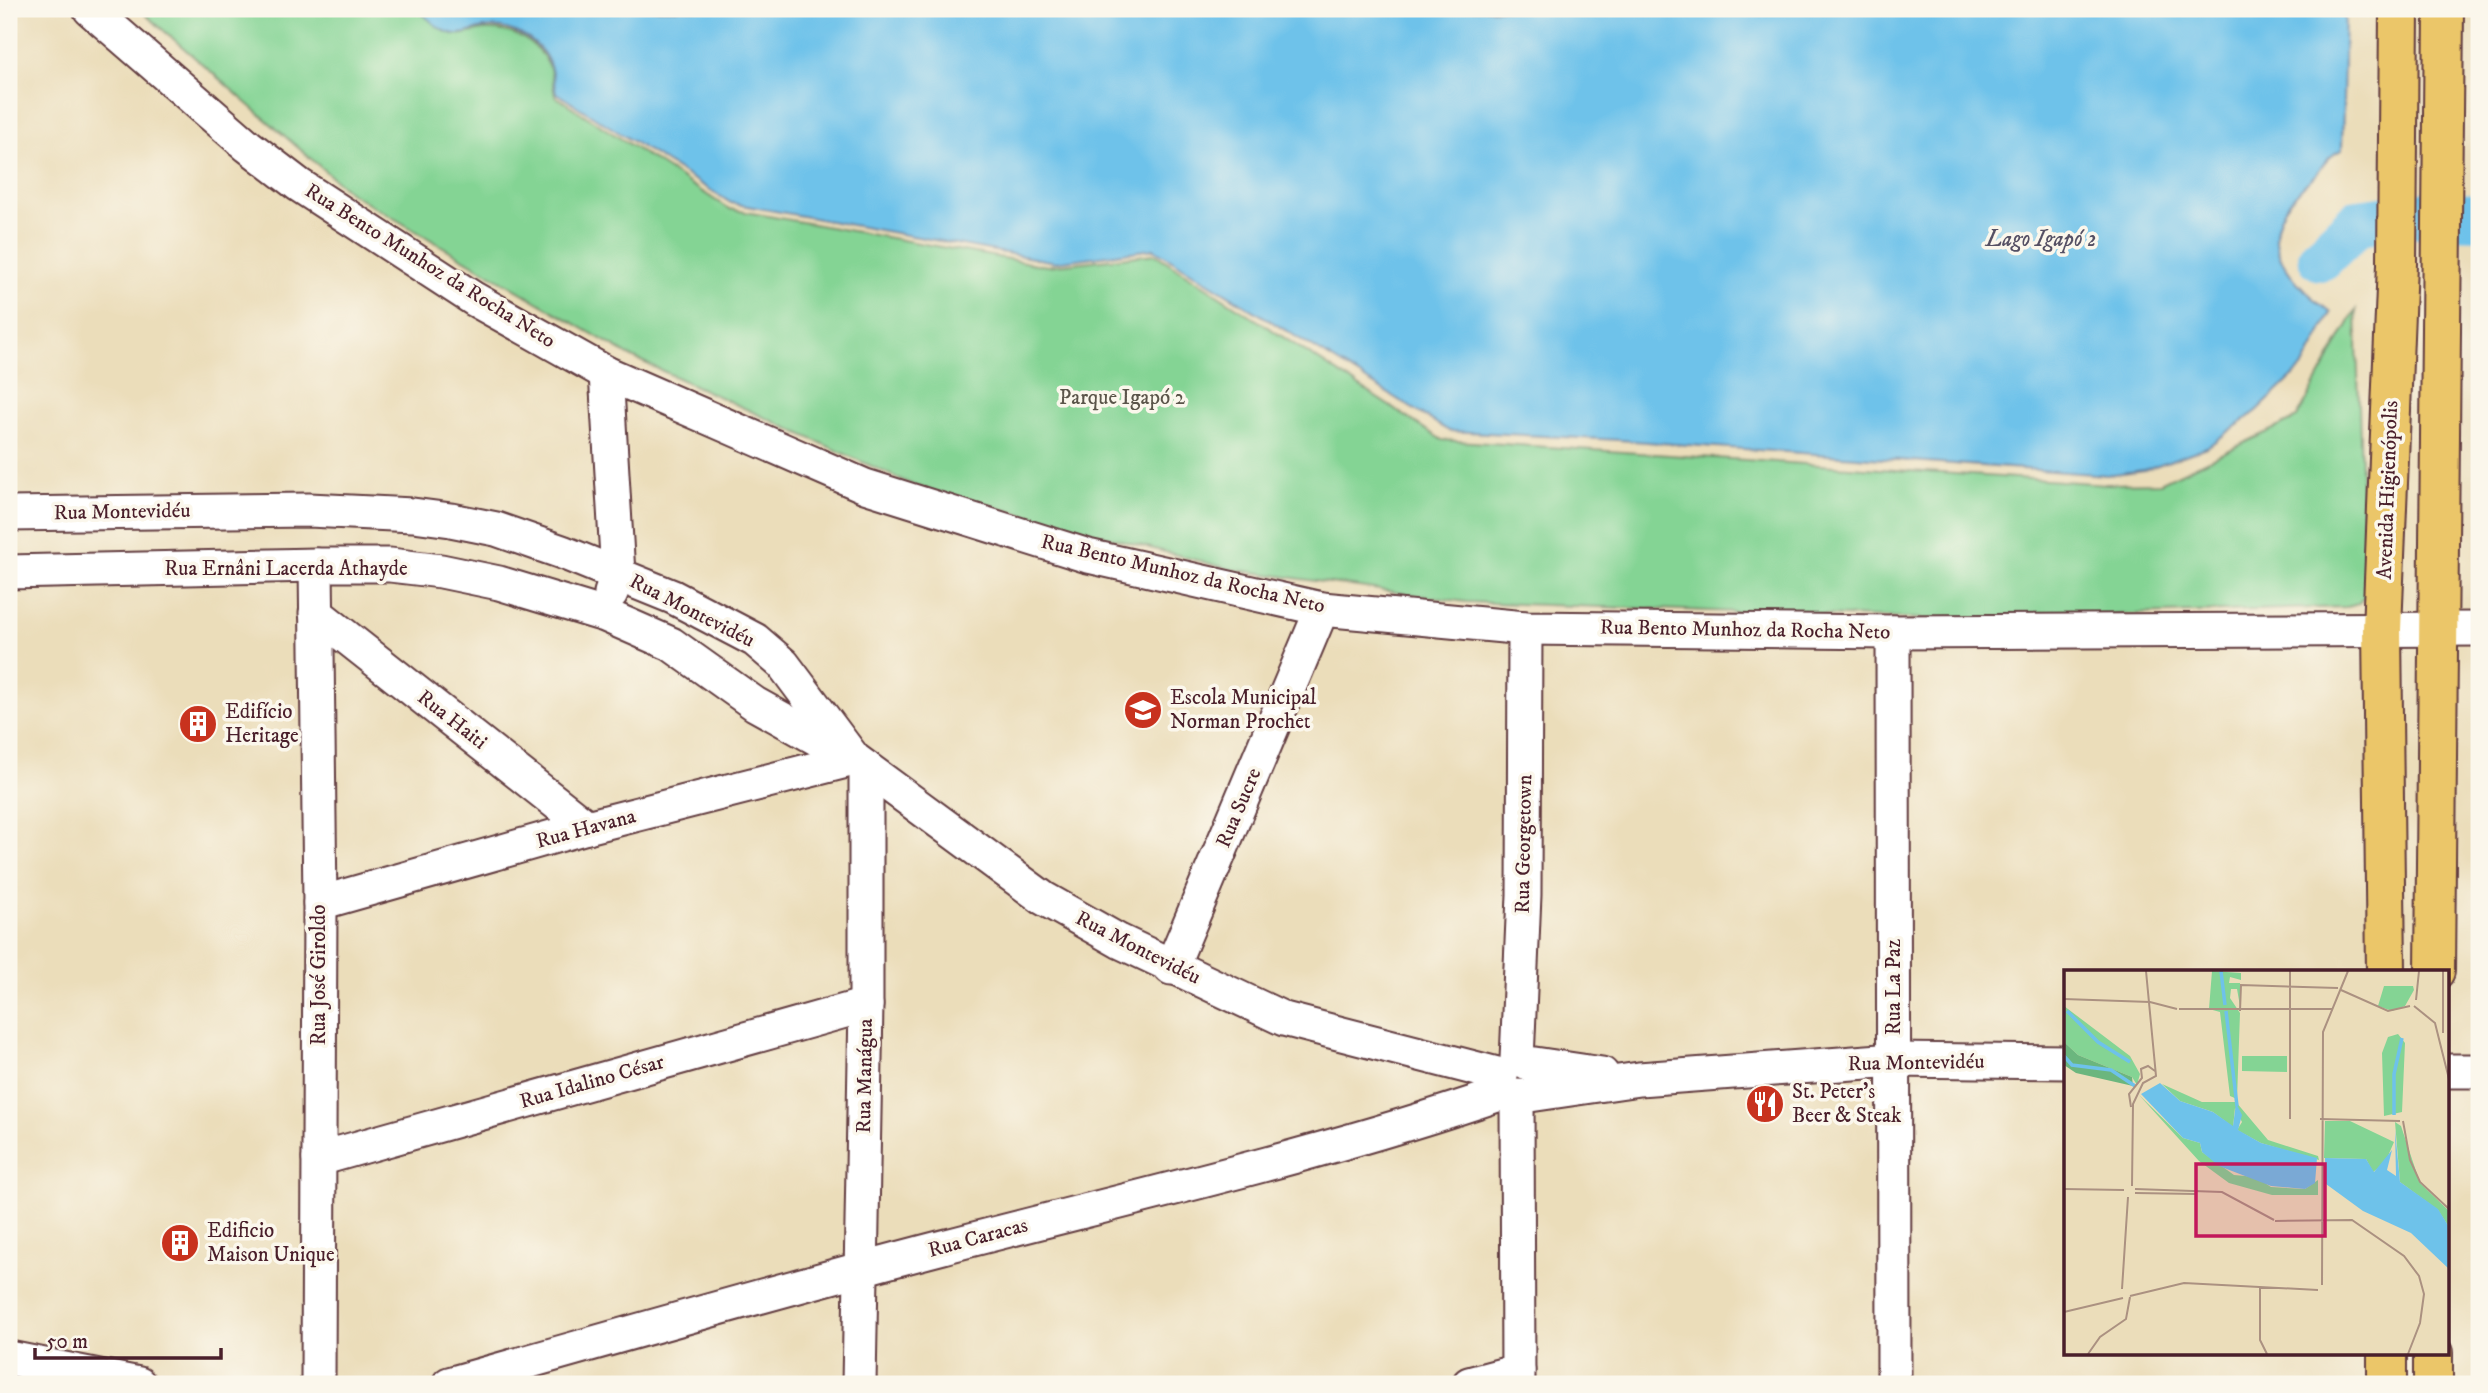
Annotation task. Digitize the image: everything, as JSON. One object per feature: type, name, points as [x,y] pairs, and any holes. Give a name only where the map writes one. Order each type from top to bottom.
[{"type":"main road","name":"Avenida Higienópolis","points":[[2386,970],[2382,629],[2397,264],[2399,9]]},
{"type":"main road","points":[[2435,970],[2444,9]]},
{"type":"main road","points":[[2387,1354],[2387,1384]]},
{"type":"main road","points":[[2433,1354],[2433,1384]]},
{"type":"street","name":"Rua Bento Munhoz da Rocha Neto","points":[[90,9],[248,146],[299,185],[474,299],[607,373],[865,486],[1088,556],[1322,609],[1525,628],[1892,632],[2439,630]]},
{"type":"street","points":[[605,615],[618,573],[607,373]]},
{"type":"street","name":"Rua Montevidéu","points":[[9,514],[309,510],[413,515],[496,529],[618,573],[673,597],[755,640],[783,664],[860,764],[1043,898],[1171,968],[1284,1019],[1515,1080],[1639,1079],[1894,1060],[2064,1062]]},
{"type":"street","name":"Rua José Giroldo","points":[[316,565],[320,903],[318,1384]]},
{"type":"street","name":"Rua Ernâni Lacerda Athayde","points":[[9,572],[390,565],[441,571],[499,583],[605,615],[671,644],[755,704],[860,764]]},
{"type":"street","name":"Rua Sucre","points":[[1171,968],[1322,609]]},
{"type":"street","name":"Rua Haiti","points":[[316,613],[587,827]]},
{"type":"street","name":"Rua Georgetown","points":[[1518,1378],[1515,1080],[1524,895],[1525,628]]},
{"type":"street","points":[[2439,630],[2479,629]]},
{"type":"street","name":"Rua La Paz","points":[[1892,632],[1894,1384]]},
{"type":"street","name":"Rua Havana","points":[[320,903],[587,827],[860,764]]},
{"type":"street","name":"Rua Manágua","points":[[859,1384],[866,1005],[860,764]]},
{"type":"street","name":"Rua Idalino César","points":[[319,1159],[866,1005]]},
{"type":"street","points":[[2450,1071],[2479,1071]]},
{"type":"street","name":"Rua Caracas","points":[[449,1384],[861,1268],[1296,1156],[1435,1116],[1515,1080]]},
{"type":"street","points":[[9,1358],[139,1384]]},
{"type":"street","points":[[1469,1384],[1518,1378]]},
{"type":"green space","name":"Parque Igapó 2","points":[[139,9],[417,9],[439,28],[452,34],[494,30],[513,34],[530,42],[543,56],[551,71],[555,96],[729,209],[1047,266],[1155,254],[1442,440],[2107,484],[2160,483],[2297,418],[2356,310],[2365,596],[2358,604],[2346,607],[1953,620],[1466,602],[1230,569],[915,486],[632,357],[349,192]]},
{"type":"water","name":"Lago Igapó 2","points":[[417,9],[2345,9],[2342,150],[2328,159],[2292,199],[2280,218],[2276,235],[2278,251],[2285,266],[2297,282],[2331,313],[2303,367],[2257,411],[2207,447],[2144,470],[2107,475],[1619,440],[1449,431],[1154,249],[1055,262],[731,203],[556,93],[545,56],[531,41],[500,28],[489,27],[463,34],[451,33],[439,28]]},
{"type":"waterway","points":[[2321,258],[2358,222],[2413,215],[2479,217]]},
{"type":"place","name":"Escola Municipal Norman Prochet","points":[[1143,710]]},
{"type":"place","name":"Edifício Heritage","points":[[198,724]]},
{"type":"place","name":"St. Peter's Beer & Steak","points":[[1765,1104]]},
{"type":"place","name":"Edificio Maison Unique","points":[[180,1243]]}]
